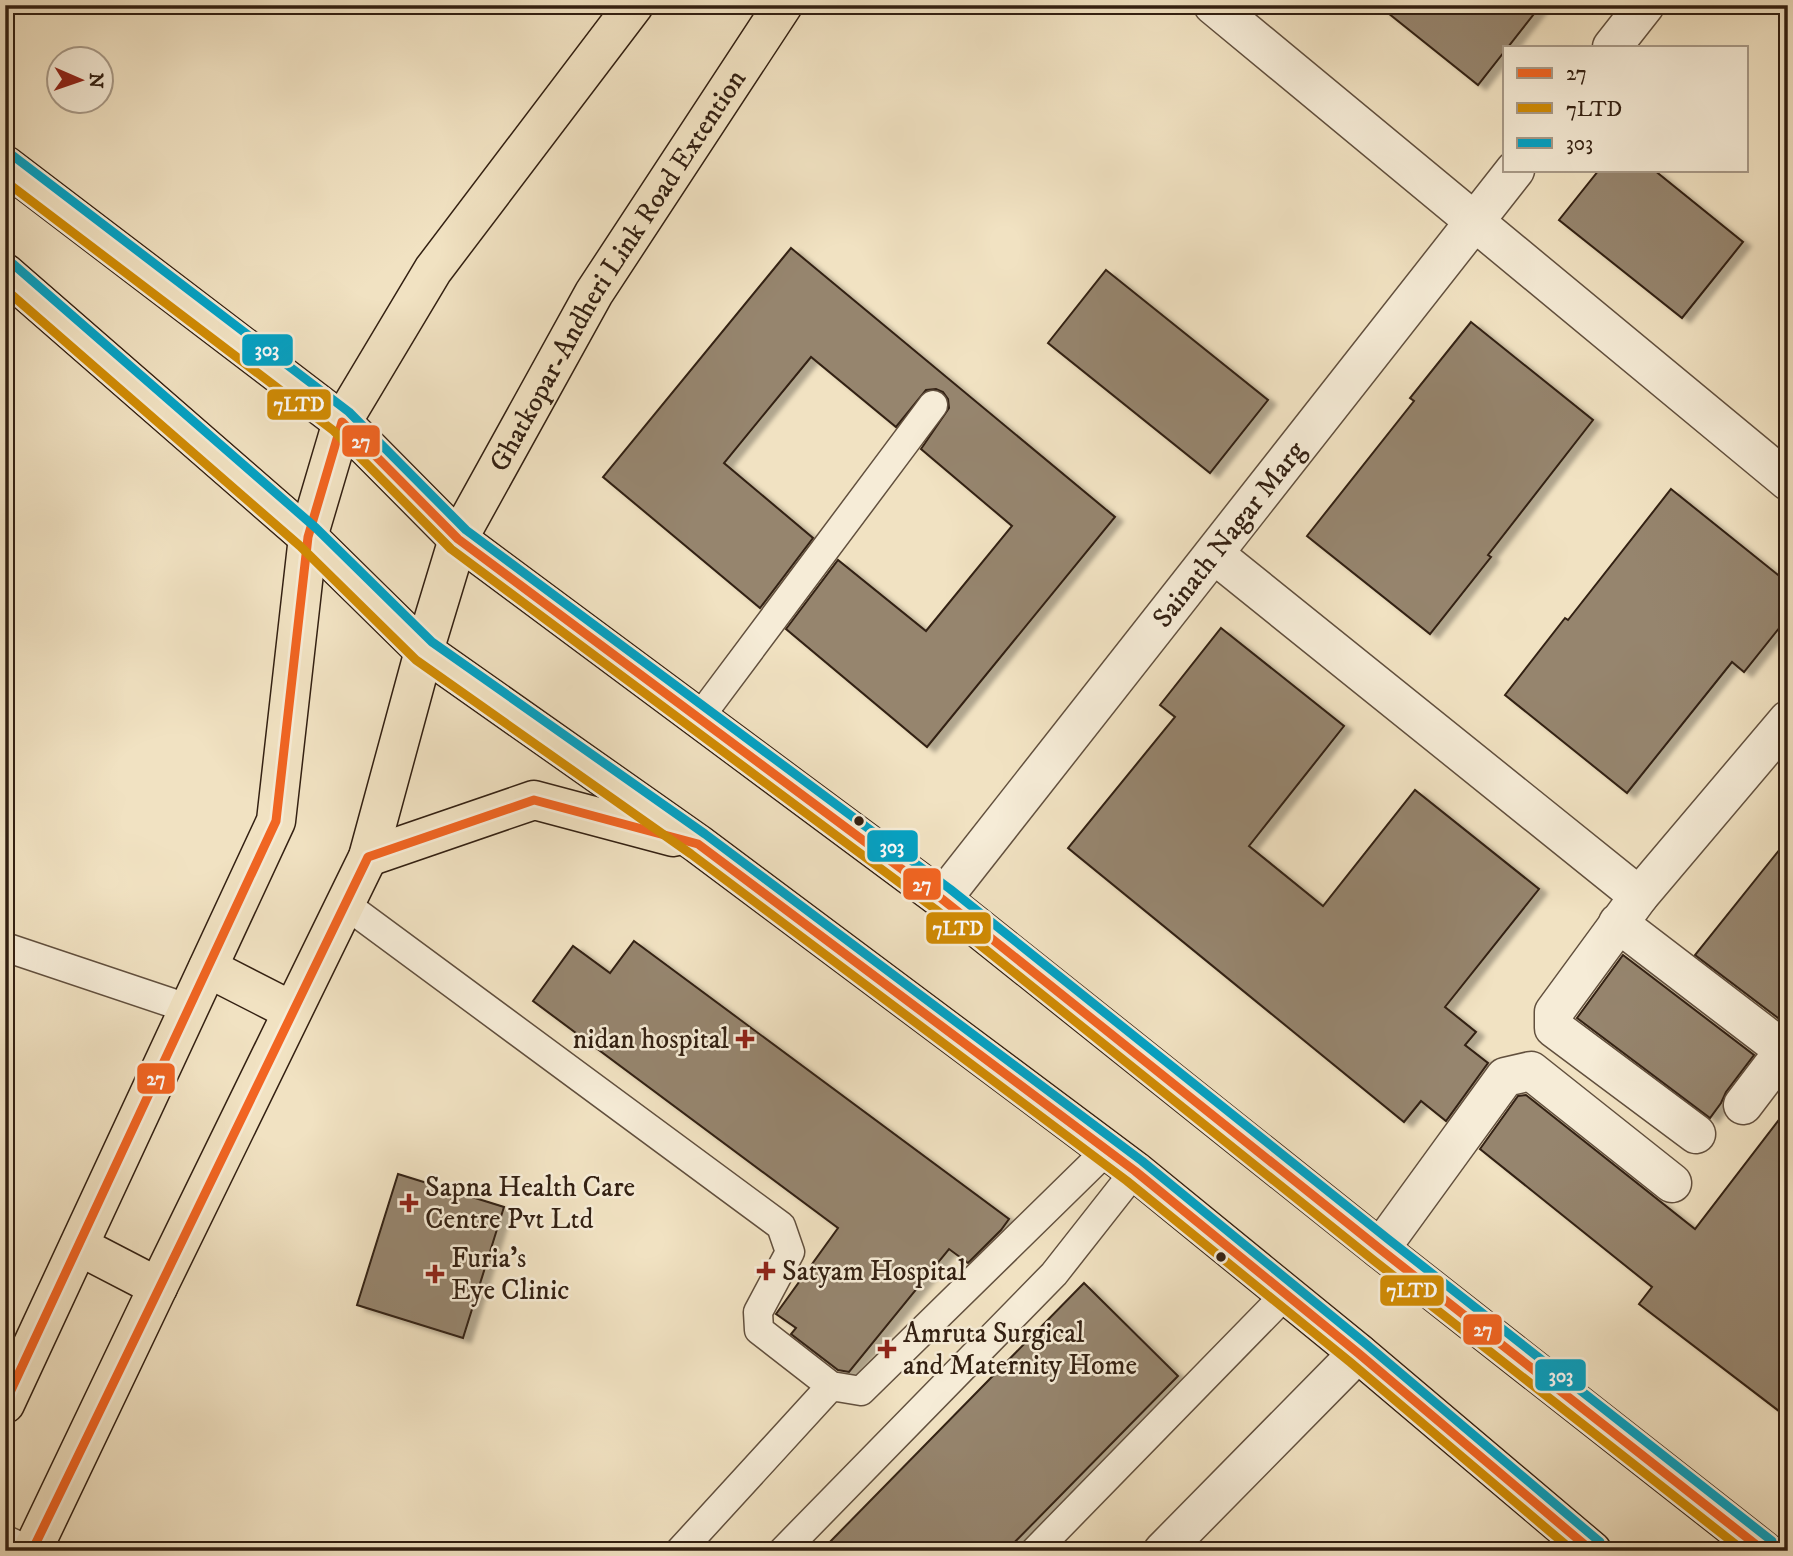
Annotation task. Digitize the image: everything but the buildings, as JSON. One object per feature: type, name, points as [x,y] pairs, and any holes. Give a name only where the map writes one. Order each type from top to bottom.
[{"type":"main road","points":[[5,1405],[276,821],[308,537],[342,422],[433,270],[634,5]]},
{"type":"main road","name":"Ghatkopar-Andheri Link Road Extention","points":[[32,1551],[368,857],[424,651],[458,539],[594,293],[783,5]]},
{"type":"main road","points":[[5,165],[342,422],[458,539],[942,899],[1764,1551]]},
{"type":"main road","points":[[5,274],[308,537],[424,651],[698,844],[1121,1161],[1358,1353],[1592,1551]]},
{"type":"main road","points":[[368,857],[534,800],[698,844]]},
{"type":"main road","points":[[208,968],[292,1011]]},
{"type":"main road","points":[[79,1246],[158,1287]]},
{"type":"street","points":[[1213,5],[1788,481]]},
{"type":"street","points":[[1613,46],[1645,5]]},
{"type":"street","name":"Sainath Nagar Marg","points":[[942,899],[1513,172]]},
{"type":"street","points":[[1214,554],[1628,910],[1776,1044],[1778,1059],[1743,1105]]},
{"type":"street","points":[[1696,1134],[1554,1028],[1554,1012],[1628,910],[1788,720]]},
{"type":"street","points":[[1380,1249],[1505,1077],[1531,1071],[1672,1183]]},
{"type":"street","points":[[1163,1551],[1358,1353]]},
{"type":"street","points":[[5,1545],[18,1551]]},
{"type":"lane","points":[[699,718],[933,405]]},
{"type":"lane","points":[[345,904],[781,1226],[790,1252],[758,1312],[759,1330],[831,1386],[861,1391],[1121,1161]]},
{"type":"lane","points":[[5,947],[190,1009]]},
{"type":"lane","points":[[783,1551],[1054,1275],[1121,1161]]},
{"type":"lane","points":[[1035,1551],[1285,1295]]},
{"type":"lane","points":[[680,1551],[831,1386]]},
{"type":"transit line","name":"303","points":[[12,155],[349,412],[466,530],[950,889],[1772,1541]]},
{"type":"transit line","name":"7LTD","points":[[5,181],[334,431],[451,549],[935,909],[1372,1259],[1744,1551]]},
{"type":"transit line","name":"303","points":[[13,264],[316,528],[432,642],[705,834],[1142,1161],[1366,1344],[1600,1542]]},
{"type":"transit line","name":"7LTD","points":[[5,289],[300,546],[416,660],[691,854],[1127,1181],[1350,1362],[1573,1551]]},
{"type":"transit line","name":"27","points":[[5,1403],[276,821],[308,537],[342,422],[458,539],[942,899],[1764,1551]]},
{"type":"transit line","name":"27","points":[[32,1551],[368,857],[534,800],[698,844],[1135,1171],[1358,1353],[1592,1551]]},
{"type":"place","name":"nidan hospital","points":[[745,1039]]},
{"type":"place","name":"Sapna Health Care Centre Pvt Ltd","points":[[409,1203]]},
{"type":"place","name":"Satyam Hospital","points":[[766,1271]]},
{"type":"place","name":"Furia's Eye Clinic","points":[[435,1274]]},
{"type":"place","name":"Amruta Surgical and Maternity Home","points":[[887,1349]]}]
